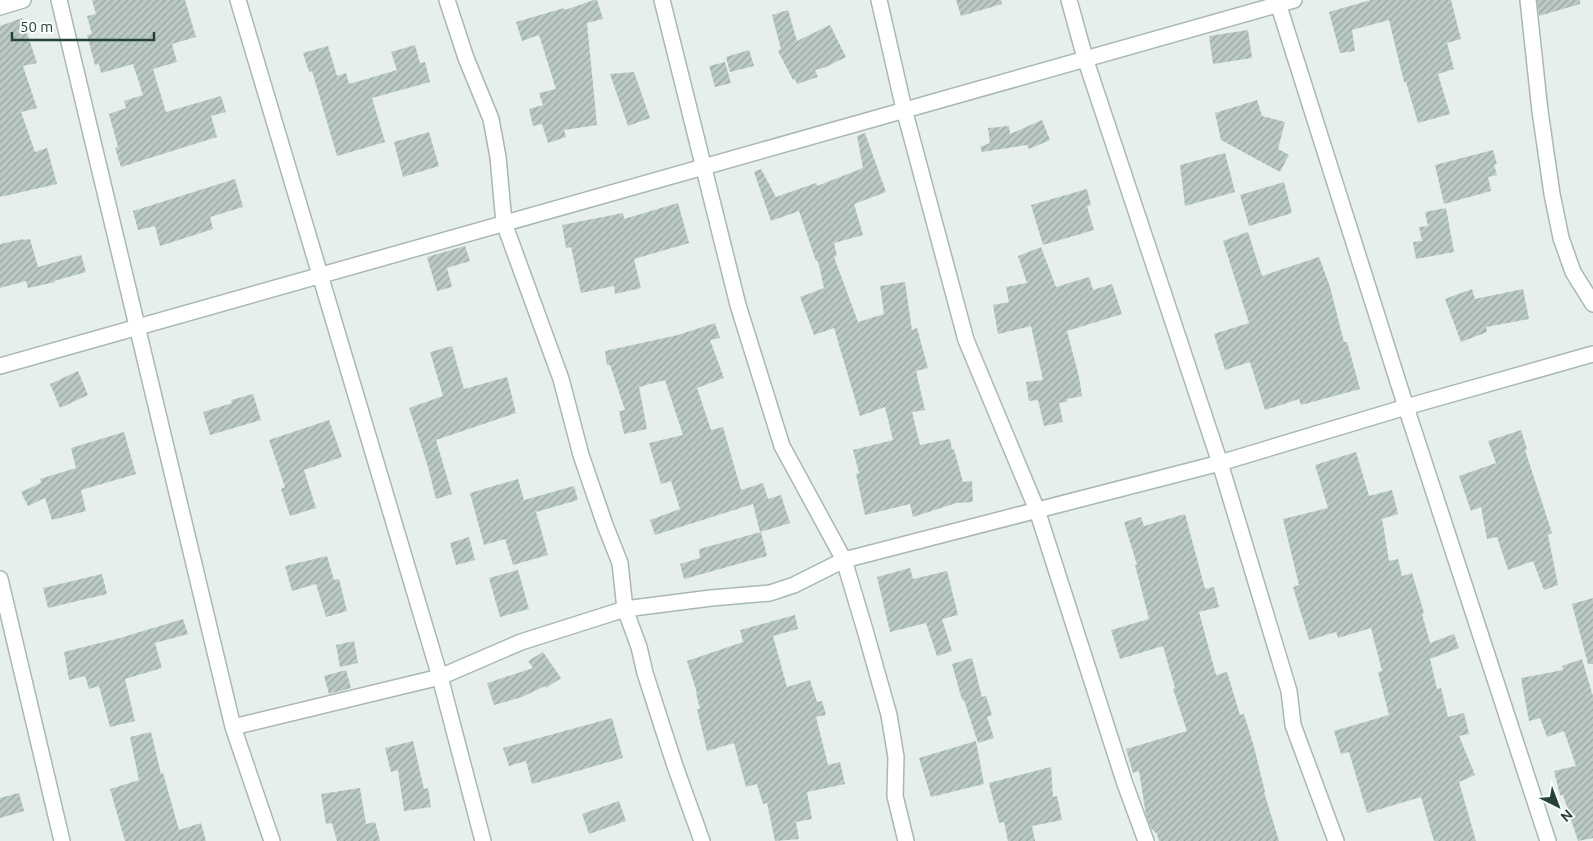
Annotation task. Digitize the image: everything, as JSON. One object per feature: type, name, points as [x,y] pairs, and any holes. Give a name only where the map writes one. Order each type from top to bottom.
[{"type":"street","points":[[0,7],[23,0]]},
{"type":"street","points":[[59,0],[233,727],[272,841]]},
{"type":"street","points":[[238,0],[440,677],[483,841]]},
{"type":"street","points":[[447,0],[466,58],[491,119],[498,157],[504,223],[561,379],[581,455],[604,525],[620,563],[624,609],[639,647],[645,673],[675,766],[702,841]]},
{"type":"street","points":[[662,0],[738,305],[782,446],[844,560],[889,715],[896,757],[895,796],[906,841]]},
{"type":"street","points":[[879,0],[904,109],[966,340],[1037,510],[1125,784],[1146,841]]},
{"type":"street","points":[[1069,0],[1085,58],[1220,463],[1289,691],[1293,725],[1336,841]]},
{"type":"street","points":[[0,366],[1277,2],[1294,0]]},
{"type":"street","points":[[1528,0],[1540,112],[1552,194],[1561,238],[1573,272],[1593,304]]},
{"type":"street","points":[[1277,2],[1406,407],[1548,841]]},
{"type":"street","points":[[233,727],[440,677],[521,642],[624,609],[770,593],[794,585],[844,560],[1220,463],[1406,407],[1593,354]]},
{"type":"street","points":[[0,579],[62,841]]},
{"type":"building","points":[[92,0],[185,0],[196,37],[172,44],[177,62],[153,69],[166,112],[221,96],[226,112],[211,116],[217,137],[121,167],[115,148],[118,147],[109,114],[126,108],[124,101],[143,95],[133,64],[101,73],[99,64],[95,65],[87,35],[92,34],[87,16],[96,14]]},
{"type":"building","points":[[597,0],[603,19],[587,23],[597,125],[564,130],[566,137],[548,143],[542,124],[533,126],[529,109],[543,105],[539,93],[556,89],[539,35],[522,41],[516,22],[564,8],[565,10]]},
{"type":"building","points":[[956,0],[1001,0],[1002,4],[961,16]]},
{"type":"building","points":[[1371,0],[1451,0],[1461,39],[1447,43],[1454,69],[1438,74],[1450,114],[1418,123],[1406,82],[1404,82],[1389,20],[1352,30],[1355,51],[1340,53],[1329,12]]},
{"type":"building","points":[[1537,0],[1580,0],[1580,4],[1539,16]]},
{"type":"building","points":[[788,10],[797,41],[830,25],[846,57],[815,70],[818,77],[797,84],[778,51],[781,49],[772,15]]},
{"type":"building","points":[[22,18],[37,63],[23,66],[37,108],[21,112],[35,152],[47,148],[57,184],[0,197],[0,26]]},
{"type":"building","points":[[1248,30],[1252,58],[1213,64],[1209,36]]},
{"type":"building","points":[[415,45],[420,63],[425,62],[430,82],[372,98],[385,142],[337,156],[312,71],[309,72],[303,53],[328,46],[337,76],[346,73],[349,84],[397,70],[391,52]]},
{"type":"building","points":[[749,50],[754,66],[730,72],[726,57]]},
{"type":"building","points":[[725,62],[731,83],[715,87],[709,66]]},
{"type":"building","points":[[634,72],[650,118],[628,126],[610,74]]},
{"type":"building","points":[[1257,100],[1262,116],[1285,122],[1278,149],[1289,155],[1280,172],[1221,140],[1215,113]]},
{"type":"building","points":[[1042,120],[1050,140],[1029,149],[1027,145],[982,152],[980,147],[990,143],[988,128],[1009,126],[1010,134]]},
{"type":"building","points":[[429,132],[439,166],[403,177],[394,142]]},
{"type":"building","points":[[865,133],[886,192],[854,204],[863,235],[834,243],[837,256],[834,257],[858,322],[884,314],[880,286],[905,282],[912,330],[917,328],[928,368],[916,371],[925,410],[912,412],[920,445],[950,439],[963,482],[972,481],[973,502],[956,503],[913,517],[910,504],[865,515],[856,474],[859,473],[853,450],[893,440],[885,407],[860,416],[834,328],[814,335],[800,297],[824,288],[818,261],[816,261],[799,211],[771,221],[754,172],[761,169],[776,197],[816,183],[817,186],[863,168],[857,136]]},
{"type":"building","points":[[1493,150],[1497,164],[1494,165],[1497,175],[1488,177],[1491,191],[1444,204],[1435,165]]},
{"type":"building","points":[[1225,153],[1235,192],[1185,206],[1180,165]]},
{"type":"building","points":[[235,179],[243,207],[210,217],[213,229],[160,246],[155,226],[138,230],[133,211]]},
{"type":"building","points":[[1284,182],[1292,213],[1249,226],[1240,195]]},
{"type":"building","points":[[1087,189],[1091,205],[1087,206],[1094,230],[1043,245],[1031,205]]},
{"type":"building","points":[[678,203],[689,243],[634,259],[641,288],[615,294],[614,286],[581,293],[571,247],[566,248],[562,225],[623,213],[624,219]]},
{"type":"building","points":[[1446,208],[1454,252],[1416,259],[1413,242],[1422,241],[1419,227],[1428,226],[1425,212]]},
{"type":"building","points":[[1248,232],[1262,276],[1319,257],[1330,287],[1344,342],[1347,342],[1360,389],[1301,405],[1299,399],[1265,410],[1250,362],[1225,370],[1214,334],[1249,323],[1223,241]]},
{"type":"building","points":[[30,239],[38,267],[81,255],[86,272],[28,288],[26,281],[0,288],[0,244]]},
{"type":"building","points":[[465,246],[470,261],[447,268],[452,287],[437,291],[427,257]]},
{"type":"building","points":[[1041,247],[1056,287],[1089,277],[1093,290],[1112,284],[1122,314],[1067,331],[1082,396],[1059,403],[1063,422],[1044,426],[1038,400],[1029,401],[1026,382],[1043,380],[1031,326],[998,334],[993,305],[1009,302],[1006,287],[1027,283],[1018,256]]},
{"type":"building","points":[[1472,289],[1475,299],[1523,289],[1529,319],[1486,327],[1487,332],[1461,342],[1445,299]]},
{"type":"building","points":[[715,323],[720,338],[710,340],[724,378],[697,388],[711,430],[723,427],[741,490],[763,483],[768,499],[781,495],[790,523],[760,532],[753,504],[655,535],[650,520],[680,509],[671,481],[661,484],[649,443],[683,435],[665,380],[639,387],[647,429],[624,434],[619,411],[625,410],[610,365],[607,365],[605,351],[678,335]]},
{"type":"building","points":[[452,346],[464,389],[507,377],[516,413],[436,440],[452,494],[436,499],[409,408],[443,396],[430,352]]},
{"type":"building","points":[[78,371],[88,395],[60,408],[50,384]]},
{"type":"building","points":[[253,394],[261,420],[210,435],[203,412],[232,403],[231,400]]},
{"type":"building","points":[[329,420],[342,457],[304,470],[316,508],[290,516],[281,489],[285,487],[269,440]]},
{"type":"building","points":[[1521,430],[1527,449],[1525,450],[1552,533],[1548,535],[1558,585],[1544,590],[1533,561],[1508,570],[1497,537],[1487,539],[1481,507],[1471,511],[1459,476],[1496,463],[1488,441]]},
{"type":"building","points":[[124,432],[136,474],[81,490],[86,511],[52,520],[45,498],[28,506],[21,492],[41,483],[40,479],[76,468],[71,448]]},
{"type":"building","points":[[1356,452],[1369,496],[1392,490],[1398,514],[1382,519],[1389,561],[1398,559],[1402,576],[1412,573],[1424,613],[1422,614],[1430,643],[1454,634],[1459,648],[1430,659],[1437,689],[1441,688],[1448,717],[1464,713],[1469,734],[1459,736],[1475,775],[1459,782],[1476,841],[1434,841],[1421,797],[1367,813],[1349,752],[1341,754],[1334,731],[1389,715],[1378,672],[1382,671],[1371,628],[1338,638],[1336,632],[1309,640],[1293,587],[1299,585],[1283,519],[1328,508],[1315,465]]},
{"type":"building","points":[[518,479],[524,500],[574,486],[578,500],[536,512],[548,555],[513,565],[505,539],[484,545],[470,493]]},
{"type":"building","points":[[1185,514],[1205,589],[1214,587],[1219,607],[1199,612],[1216,675],[1227,672],[1240,715],[1244,714],[1279,841],[1159,841],[1146,815],[1139,771],[1133,773],[1126,749],[1187,731],[1173,689],[1175,688],[1163,646],[1120,659],[1111,630],[1149,619],[1135,565],[1137,565],[1124,522],[1141,517],[1144,526]]},
{"type":"building","points":[[761,532],[767,556],[684,579],[680,564],[700,558],[699,549]]},
{"type":"building","points":[[469,537],[475,560],[456,565],[450,543]]},
{"type":"building","points":[[327,556],[334,580],[339,579],[347,611],[326,617],[316,584],[292,591],[285,566]]},
{"type":"building","points":[[910,568],[913,579],[947,571],[958,615],[942,619],[952,651],[937,656],[926,623],[890,632],[877,577]]},
{"type":"building","points":[[518,570],[529,609],[500,617],[489,578]]},
{"type":"building","points":[[102,574],[107,594],[48,608],[43,588]]},
{"type":"building","points":[[1593,598],[1593,664],[1588,664],[1572,604]]},
{"type":"building","points":[[795,615],[798,629],[773,636],[787,687],[810,680],[817,702],[822,701],[826,715],[816,717],[828,765],[840,762],[845,784],[807,792],[812,819],[796,822],[799,839],[775,841],[767,803],[763,804],[757,784],[746,787],[734,743],[707,751],[697,709],[700,709],[697,693],[687,661],[743,642],[740,630]]},
{"type":"building","points":[[183,619],[188,634],[155,643],[162,668],[125,679],[135,721],[110,727],[99,686],[89,689],[85,676],[69,680],[64,652]]},
{"type":"building","points":[[354,641],[358,663],[340,667],[336,645]]},
{"type":"building","points":[[543,652],[561,678],[546,688],[545,686],[522,697],[494,705],[487,683],[533,668],[528,661]]},
{"type":"building","points":[[972,658],[982,697],[986,696],[992,715],[987,717],[994,738],[978,743],[964,700],[962,700],[952,664]]},
{"type":"building","points":[[1582,659],[1593,696],[1593,838],[1578,841],[1563,795],[1560,795],[1554,771],[1576,766],[1564,731],[1547,737],[1540,718],[1529,721],[1521,678],[1563,670],[1562,666]]},
{"type":"building","points":[[346,670],[351,688],[329,694],[324,676]]},
{"type":"building","points":[[612,718],[623,758],[532,784],[526,761],[509,766],[503,748]]},
{"type":"building","points":[[151,732],[161,774],[163,773],[179,830],[201,823],[206,841],[125,841],[110,789],[139,780],[130,737]]},
{"type":"building","points":[[413,741],[424,789],[428,788],[431,807],[404,811],[398,770],[391,772],[385,748]]},
{"type":"building","points":[[976,741],[984,784],[931,797],[919,758]]},
{"type":"building","points":[[1051,767],[1053,797],[1057,796],[1062,820],[1032,826],[1035,841],[1008,841],[1004,822],[999,823],[989,783]]},
{"type":"building","points":[[360,788],[366,824],[375,822],[380,841],[337,841],[332,823],[326,824],[321,794]]},
{"type":"building","points":[[19,793],[24,811],[0,818],[0,798]]},
{"type":"building","points":[[619,801],[626,821],[589,834],[582,814]]}]
